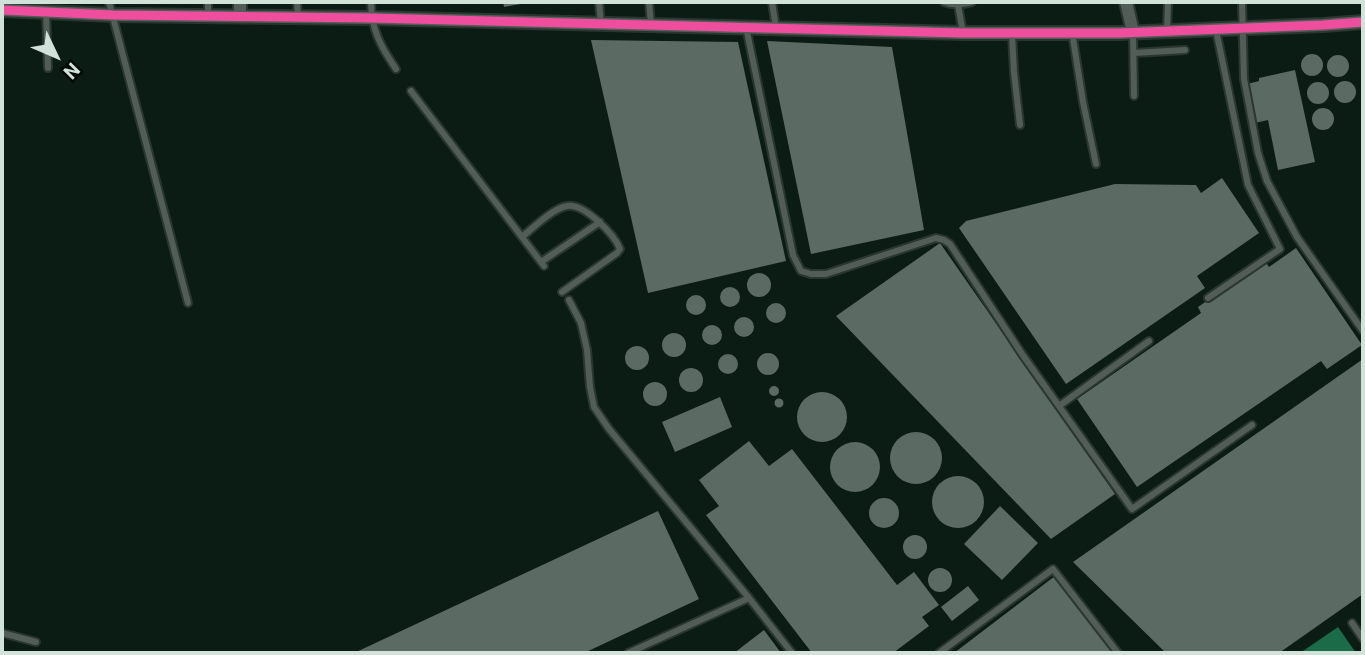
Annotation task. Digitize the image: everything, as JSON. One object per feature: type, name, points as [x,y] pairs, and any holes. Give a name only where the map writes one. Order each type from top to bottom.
[{"type":"street","points":[[240,2],[240,16]]},
{"type":"street","points":[[1126,2],[1133,33]]},
{"type":"street","points":[[2,10],[113,15],[371,18],[963,33],[1133,33],[1363,22]]},
{"type":"lane","points":[[109,2],[188,303]]},
{"type":"lane","points":[[208,2],[208,16]]},
{"type":"lane","points":[[298,2],[299,17]]},
{"type":"lane","points":[[371,2],[371,18],[384,51],[396,69]]},
{"type":"lane","points":[[599,2],[601,24]]},
{"type":"lane","points":[[649,2],[651,25]]},
{"type":"lane","points":[[772,2],[776,28]]},
{"type":"lane","points":[[944,2],[958,5],[972,2]]},
{"type":"lane","points":[[1167,30],[1168,2]]},
{"type":"lane","points":[[1242,2],[1244,79],[1258,153],[1267,181],[1297,237],[1363,331]]},
{"type":"lane","points":[[958,5],[963,33]]},
{"type":"lane","points":[[47,12],[48,68]]},
{"type":"lane","points":[[746,27],[793,255],[802,271],[826,274],[936,238],[950,244],[1021,355],[1132,509],[1252,425]]},
{"type":"lane","points":[[1208,298],[1280,249],[1248,185],[1216,30]]},
{"type":"lane","points":[[1012,32],[1020,125]]},
{"type":"lane","points":[[1072,32],[1096,164]]},
{"type":"lane","points":[[1133,33],[1134,96]]},
{"type":"lane","points":[[1134,53],[1185,50]]},
{"type":"lane","points":[[411,90],[542,264],[600,222]]},
{"type":"lane","points":[[522,237],[557,209],[574,205],[600,222],[618,243],[620,249],[617,253],[562,292]]},
{"type":"lane","points":[[569,300],[581,323],[594,407],[609,429],[792,653]]},
{"type":"lane","points":[[1059,406],[1149,341]]},
{"type":"lane","points":[[939,653],[1053,569],[1118,653]]},
{"type":"lane","points":[[628,653],[749,598]]},
{"type":"lane","points":[[1352,623],[1363,639]]},
{"type":"lane","points":[[2,634],[36,642]]},
{"type":"shaded area","points":[[1338,627],[1356,653],[1300,653]]},
{"type":"building","points":[[503,2],[526,2],[526,3],[504,7]]},
{"type":"building","points":[[591,40],[738,42],[786,261],[648,293]]},
{"type":"building","points":[[767,41],[892,47],[924,230],[811,254]]},
{"type":"building","points":[[1312,54],[1320,57],[1323,65],[1320,73],[1312,76],[1304,73],[1301,65],[1304,57]]},
{"type":"building","points":[[1334,55],[1342,55],[1349,62],[1349,70],[1342,77],[1334,77],[1327,70],[1327,62]]},
{"type":"building","points":[[1295,70],[1315,162],[1278,170],[1268,120],[1255,123],[1247,84],[1259,81],[1259,78]]},
{"type":"building","points":[[1341,81],[1349,81],[1356,88],[1356,96],[1349,103],[1341,103],[1334,96],[1334,88]]},
{"type":"building","points":[[1314,82],[1322,82],[1329,89],[1329,97],[1322,104],[1314,104],[1307,97],[1307,89]]},
{"type":"building","points":[[1319,108],[1327,108],[1334,115],[1334,123],[1327,130],[1319,130],[1312,123],[1312,115]]},
{"type":"building","points":[[1222,178],[1259,233],[1197,276],[1205,288],[1066,384],[959,228],[966,221],[1115,184],[1196,185],[1201,193]]},
{"type":"building","points":[[940,243],[1115,494],[1051,539],[836,316]]},
{"type":"building","points":[[1296,248],[1362,345],[1327,369],[1321,361],[1137,487],[1077,399],[1201,313],[1198,307],[1265,261],[1269,267]]},
{"type":"building","points":[[759,273],[768,276],[771,285],[768,294],[759,297],[750,294],[747,285],[750,276]]},
{"type":"building","points":[[726,287],[734,287],[740,297],[734,307],[726,307],[720,301],[720,293]]},
{"type":"building","points":[[692,295],[700,295],[706,305],[700,315],[692,315],[686,309],[686,301]]},
{"type":"building","points":[[772,303],[780,303],[786,313],[780,323],[772,323],[766,317],[766,309]]},
{"type":"building","points":[[740,317],[748,317],[754,327],[748,337],[740,337],[734,331],[734,323]]},
{"type":"building","points":[[708,325],[716,325],[722,335],[716,345],[708,345],[702,339],[702,331]]},
{"type":"building","points":[[674,333],[683,336],[686,345],[683,354],[674,357],[665,354],[662,345],[665,336]]},
{"type":"building","points":[[637,346],[646,349],[649,358],[646,367],[637,370],[628,367],[625,358],[628,349]]},
{"type":"building","points":[[768,353],[776,356],[779,364],[776,372],[768,375],[760,372],[757,364],[760,356]]},
{"type":"building","points":[[724,354],[732,354],[738,364],[732,374],[724,374],[718,368],[718,360]]},
{"type":"building","points":[[1363,359],[1363,594],[1279,653],[1166,653],[1073,562]]},
{"type":"building","points":[[691,368],[700,371],[703,380],[700,389],[691,392],[682,389],[679,380],[682,371]]},
{"type":"building","points":[[655,382],[664,385],[667,394],[664,403],[655,406],[646,403],[643,394],[646,385]]},
{"type":"building","points":[[774,386],[778,387],[778,395],[774,396],[770,395],[769,391],[770,387]]},
{"type":"building","points":[[822,392],[840,399],[847,417],[840,435],[822,442],[804,435],[797,417],[804,399]]},
{"type":"building","points":[[720,397],[732,427],[675,452],[662,422]]},
{"type":"building","points":[[779,399],[783,403],[779,407],[775,403]]},
{"type":"building","points":[[916,432],[926,434],[934,440],[940,448],[940,468],[934,476],[926,482],[916,484],[906,482],[898,476],[892,468],[890,458],[892,448],[898,440],[906,434]]},
{"type":"building","points":[[749,441],[769,466],[792,449],[897,585],[914,572],[939,605],[922,617],[929,626],[893,653],[812,653],[706,515],[719,506],[699,480]]},
{"type":"building","points":[[855,442],[873,449],[880,467],[873,485],[855,492],[837,485],[830,467],[837,449]]},
{"type":"building","points":[[958,476],[968,478],[976,484],[982,492],[982,512],[976,520],[968,526],[958,528],[948,526],[940,520],[934,512],[932,502],[934,492],[940,484],[948,478]]},
{"type":"building","points":[[884,498],[890,499],[898,507],[898,519],[890,527],[884,528],[878,527],[870,519],[869,513],[870,507],[878,499]]},
{"type":"building","points":[[1000,506],[1038,543],[1002,580],[964,544]]},
{"type":"building","points":[[658,511],[699,599],[584,653],[354,653]]},
{"type":"building","points":[[915,535],[923,539],[927,547],[923,555],[915,559],[907,555],[903,547],[907,539]]},
{"type":"building","points":[[940,568],[948,572],[952,580],[948,588],[940,592],[932,588],[928,580],[932,572]]},
{"type":"building","points":[[1055,576],[1114,653],[954,653]]},
{"type":"building","points":[[968,586],[979,600],[952,621],[941,607]]},
{"type":"building","points":[[764,630],[781,653],[734,653]]},
{"type":"cycle path","points":[[2,10],[113,15],[371,18],[963,33],[1120,33],[1363,22]]}]
